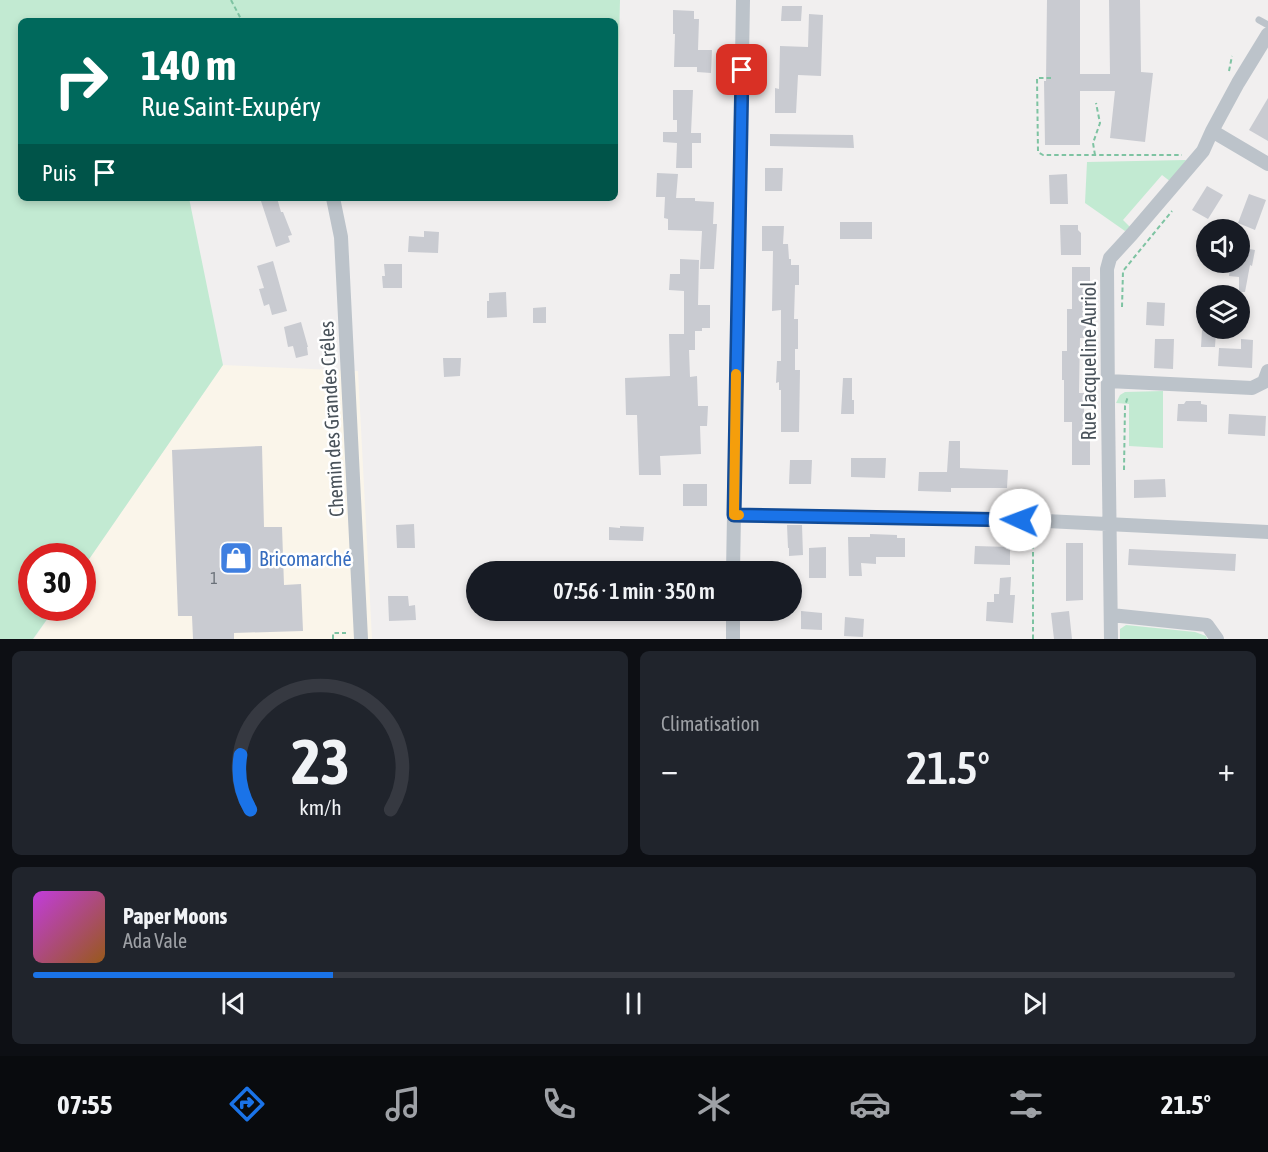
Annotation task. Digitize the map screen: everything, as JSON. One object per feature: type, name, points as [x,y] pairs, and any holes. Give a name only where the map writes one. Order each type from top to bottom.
[{"type":"street","points":[[734,561],[743,0]]},
{"type":"street","name":"Rue Jacqueline Auriol","points":[[1111,639],[1107,269],[1110,258],[1203,151],[1238,83],[1268,34]]},
{"type":"street","points":[[1212,131],[1268,164]]},
{"type":"street","name":"Chemin des Grandes Crêles","points":[[334,201],[341,237],[361,639]]},
{"type":"street","points":[[1108,381],[1252,388],[1264,382],[1268,371]]},
{"type":"street","points":[[734,515],[1033,520],[1268,532]]},
{"type":"street","points":[[1111,615],[1207,625],[1217,639]]},
{"type":"street","points":[[733,621],[733,639]]},
{"type":"lane","points":[[1259,20],[1268,26]]},
{"type":"path","points":[[231,0],[240,18]]},
{"type":"path","points":[[1228,76],[1232,56]]},
{"type":"path","points":[[1052,78],[1037,78],[1038,153],[1043,155],[1185,155]]},
{"type":"path","points":[[1095,155],[1094,143],[1100,123],[1096,103]]},
{"type":"path","points":[[1122,316],[1123,271],[1176,206]]},
{"type":"path","points":[[1124,477],[1125,406],[1132,382]]},
{"type":"path","points":[[1033,520],[1033,639]]},
{"type":"path","points":[[333,633],[333,639]]},
{"type":"shaded area","points":[[223,365],[358,371],[372,639],[34,639],[46,621],[96,621],[96,549]]},
{"type":"green space","points":[[0,0],[620,0],[618,79],[618,18],[18,18],[18,201],[190,201],[223,365],[96,549],[96,543],[18,543],[18,621],[46,621],[33,639],[0,639]]},
{"type":"green space","points":[[1186,160],[1171,182],[1162,175],[1123,220],[1131,228],[1125,231],[1085,203],[1087,162]]},
{"type":"green space","points":[[1163,391],[1163,448],[1129,446],[1129,404],[1116,403],[1120,395],[1125,392]]},
{"type":"green space","points":[[1126,625],[1195,632],[1206,636],[1207,639],[1120,639],[1120,629]]},
{"type":"building","points":[[1047,0],[1080,0],[1080,74],[1110,74],[1109,0],[1140,0],[1141,72],[1153,73],[1145,142],[1110,138],[1115,91],[1080,91],[1080,145],[1045,145],[1044,81],[1046,81]]},
{"type":"building","points":[[782,6],[802,6],[801,21],[781,21]]},
{"type":"building","points":[[673,10],[694,11],[694,19],[699,19],[698,50],[712,50],[711,73],[697,72],[697,67],[674,67]]},
{"type":"building","points":[[809,14],[823,15],[821,76],[798,75],[796,113],[775,113],[775,88],[779,89],[780,46],[808,47]]},
{"type":"building","points":[[673,90],[693,90],[691,133],[701,133],[701,143],[692,143],[692,168],[676,168],[677,143],[663,142],[663,132],[677,132],[677,120],[673,120]]},
{"type":"building","points":[[1268,98],[1268,141],[1249,130]]},
{"type":"building","points":[[770,134],[853,135],[854,148],[770,146]]},
{"type":"building","points":[[765,168],[783,168],[782,191],[765,191]]},
{"type":"building","points":[[657,173],[678,174],[676,198],[695,198],[695,201],[714,202],[713,224],[717,224],[714,269],[700,269],[702,231],[668,230],[668,219],[664,218],[665,197],[656,197]]},
{"type":"building","points":[[1067,174],[1068,204],[1050,204],[1049,175]]},
{"type":"building","points":[[1207,186],[1223,195],[1208,219],[1192,210]]},
{"type":"building","points":[[1249,194],[1266,200],[1255,230],[1250,228],[1250,219],[1240,219]]},
{"type":"building","points":[[261,201],[278,201],[292,235],[288,236],[290,242],[276,247]]},
{"type":"building","points":[[840,222],[872,222],[872,239],[840,239]]},
{"type":"building","points":[[1060,225],[1078,225],[1081,233],[1081,255],[1061,255]]},
{"type":"building","points":[[762,226],[784,226],[783,244],[788,244],[791,265],[799,265],[799,285],[795,285],[794,319],[798,319],[795,370],[800,370],[799,432],[781,432],[781,390],[779,390],[779,382],[776,383],[777,361],[781,361],[781,310],[772,311],[773,251],[762,251]]},
{"type":"building","points":[[424,231],[439,232],[438,253],[408,252],[409,236],[424,237]]},
{"type":"building","points":[[1250,249],[1255,250],[1252,266],[1250,265]]},
{"type":"building","points":[[680,259],[699,260],[698,305],[710,305],[710,328],[695,331],[695,350],[689,350],[690,377],[697,376],[698,406],[708,406],[707,426],[700,426],[701,454],[660,456],[661,475],[639,475],[637,415],[626,415],[625,378],[670,376],[669,334],[684,334],[684,291],[669,290],[670,274],[680,274]]},
{"type":"building","points":[[273,261],[287,311],[272,315],[269,304],[264,306],[259,289],[264,288],[257,266]]},
{"type":"building","points":[[384,264],[402,264],[402,288],[383,288]]},
{"type":"building","points":[[1072,267],[1090,267],[1090,297],[1086,297],[1086,338],[1080,338],[1079,393],[1084,393],[1084,435],[1090,435],[1090,465],[1072,465],[1072,422],[1064,422],[1062,351],[1067,351],[1067,309],[1072,309]]},
{"type":"building","points":[[1229,273],[1249,273],[1246,285],[1239,285],[1239,277],[1229,276]]},
{"type":"building","points":[[506,292],[507,317],[487,318],[489,293]]},
{"type":"building","points":[[1147,302],[1165,303],[1164,326],[1146,325]]},
{"type":"building","points":[[546,307],[546,323],[533,323],[533,308]]},
{"type":"building","points":[[301,322],[308,355],[296,358],[293,346],[288,347],[284,327]]},
{"type":"building","points":[[1155,339],[1174,339],[1173,369],[1154,368]]},
{"type":"building","points":[[1201,339],[1216,339],[1215,347],[1201,347]]},
{"type":"building","points":[[1241,339],[1253,340],[1252,368],[1218,366],[1219,348],[1241,349]]},
{"type":"building","points":[[443,358],[461,358],[460,376],[444,377]]},
{"type":"building","points":[[843,378],[852,378],[854,414],[841,414]]},
{"type":"building","points":[[1186,401],[1201,401],[1201,404],[1207,405],[1207,422],[1177,421],[1178,404],[1184,404]]},
{"type":"building","points":[[1229,414],[1266,416],[1265,436],[1228,434]]},
{"type":"building","points":[[949,441],[960,441],[960,468],[1008,470],[1007,488],[951,488],[951,492],[918,491],[919,472],[947,472]]},
{"type":"building","points":[[262,446],[264,527],[282,527],[284,585],[301,584],[303,631],[234,633],[234,639],[193,639],[192,616],[178,616],[172,450]]},
{"type":"building","points":[[851,458],[886,458],[885,478],[851,477]]},
{"type":"building","points":[[790,460],[812,460],[811,484],[789,484]]},
{"type":"building","points":[[1165,479],[1166,497],[1134,498],[1134,480]]},
{"type":"building","points":[[683,484],[707,484],[707,506],[683,506]]},
{"type":"building","points":[[414,524],[415,548],[397,548],[396,525]]},
{"type":"building","points":[[787,525],[802,525],[803,555],[789,556]]},
{"type":"building","points":[[620,526],[644,527],[643,541],[609,540],[609,527],[620,528]]},
{"type":"building","points":[[870,534],[897,535],[897,538],[905,538],[905,557],[876,557],[876,564],[861,563],[862,576],[849,576],[848,537],[870,537]]},
{"type":"building","points":[[1066,543],[1083,543],[1083,600],[1066,601]]},
{"type":"building","points":[[975,546],[1010,547],[1010,565],[974,564]]},
{"type":"building","points":[[826,547],[826,578],[809,578],[809,548]]},
{"type":"building","points":[[1129,549],[1236,554],[1235,571],[1128,565]]},
{"type":"building","points":[[1011,577],[1010,595],[1015,595],[1013,623],[986,621],[987,602],[994,602],[994,594],[999,594],[1000,578]]},
{"type":"building","points":[[388,596],[408,596],[409,606],[415,605],[416,620],[389,621]]},
{"type":"building","points":[[802,611],[822,613],[822,630],[801,629]]},
{"type":"building","points":[[1069,611],[1072,639],[1054,639],[1051,613]]},
{"type":"building","points":[[845,617],[864,619],[863,637],[844,636]]},
{"type":"slow traffic","points":[[736,374],[734,515],[739,515]]},
{"type":"place","name":"Bricomarché","points":[[236,558]]},
{"type":"route","points":[[742,70],[734,515],[1020,520]]}]
